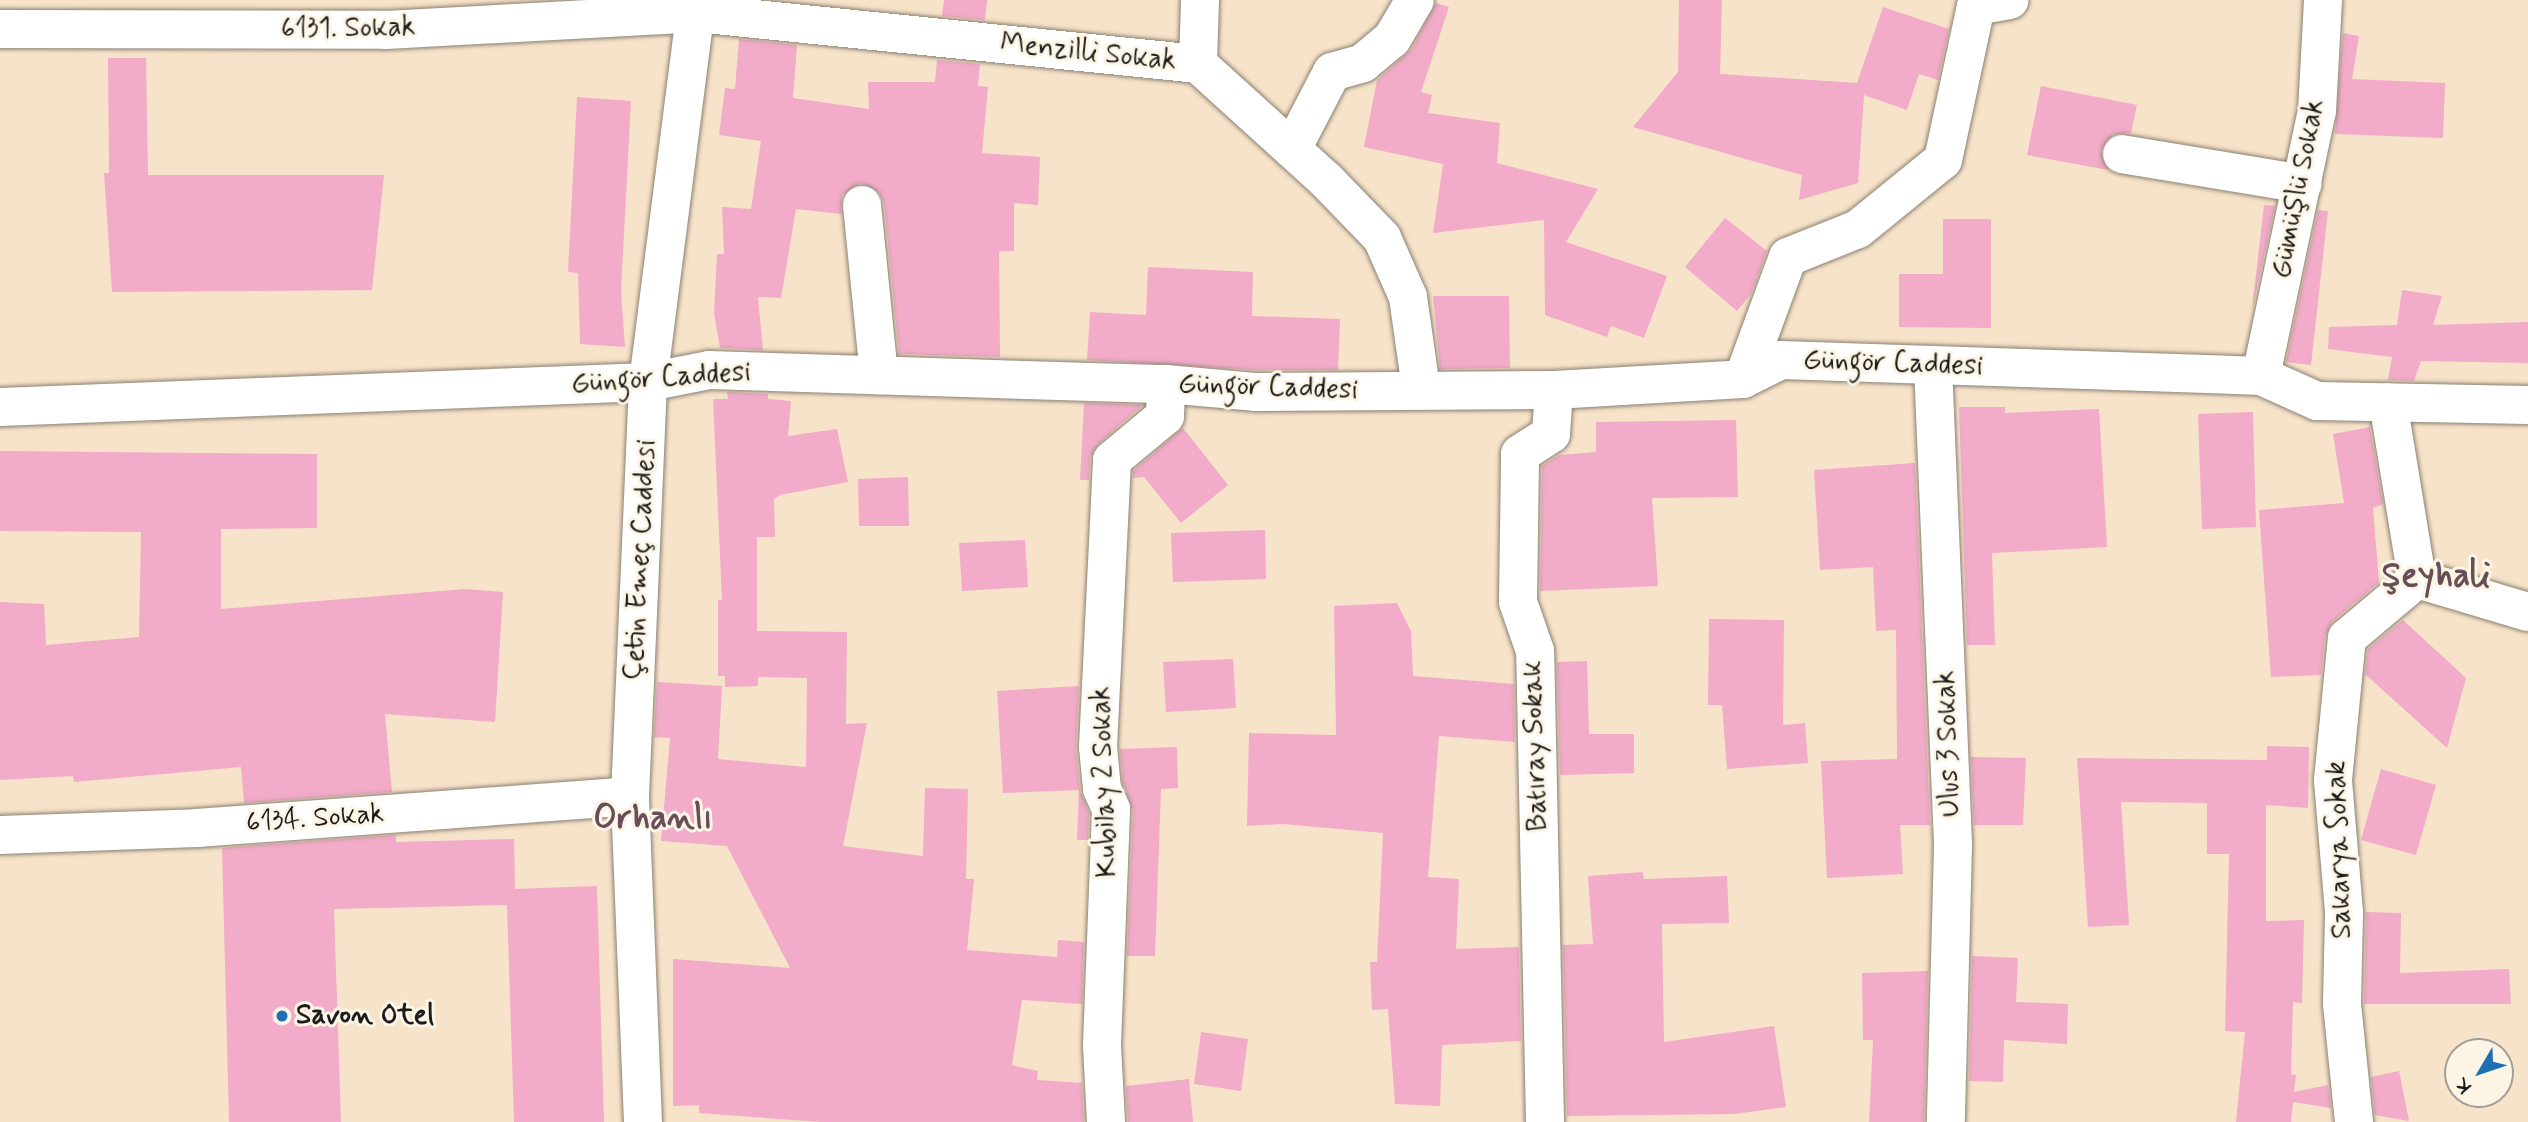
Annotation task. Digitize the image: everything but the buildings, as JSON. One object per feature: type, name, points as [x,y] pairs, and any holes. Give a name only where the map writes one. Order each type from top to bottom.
[{"type":"street","points":[[1198,65],[1200,0]]},
{"type":"street","points":[[1292,149],[1332,72],[1363,63],[1392,39],[1415,0]]},
{"type":"street","name":"Gümüşlü Sokak","points":[[2261,376],[2317,111],[2323,0]]},
{"type":"street","points":[[1743,379],[1787,257],[1858,229],[1943,160],[1987,2]]},
{"type":"street","name":"Menzilli Sokak","points":[[697,7],[1198,65],[1292,149],[1382,238],[1408,298],[1421,388]]},
{"type":"street","name":"6131. Sokak","points":[[0,29],[122,15],[386,15],[697,7]]},
{"type":"street","name":"Çetin Emeç Caddesi","points":[[643,1122],[630,796],[648,382],[697,7]]},
{"type":"street","points":[[2122,154],[2303,184]]},
{"type":"street","points":[[862,205],[879,375]]},
{"type":"street","name":"Güngör Caddesi","points":[[0,407],[648,382],[709,370],[1166,384],[1255,392],[1379,393],[1421,388],[1553,390],[1743,379],[1781,360],[2261,376],[2317,401],[2528,405]]},
{"type":"street","name":"Ulus 3 Sokak","points":[[1933,366],[1953,846],[1946,1122]]},
{"type":"street","name":"Kubilay 2 Sokak","points":[[1106,1122],[1102,1045],[1111,809],[1102,789],[1097,747],[1112,460],[1165,416],[1166,384]]},
{"type":"street","name":"Batıray Sokak","points":[[1545,1122],[1535,651],[1518,602],[1520,454],[1551,434],[1553,390]]},
{"type":"street","points":[[2388,402],[2417,579],[2528,612]]},
{"type":"street","name":"Sakarya Sokak","points":[[2354,1122],[2342,1003],[2344,912],[2333,780],[2347,638],[2417,579]]},
{"type":"street","name":"6134. Sokak","points":[[0,835],[197,828],[630,796]]},
{"type":"place","name":"Savon Otel","points":[[282,1016]]},
{"type":"district","name":"Şeyhali","points":[[2436,576]]},
{"type":"district","name":"Orhanlı","points":[[653,818]]}]
